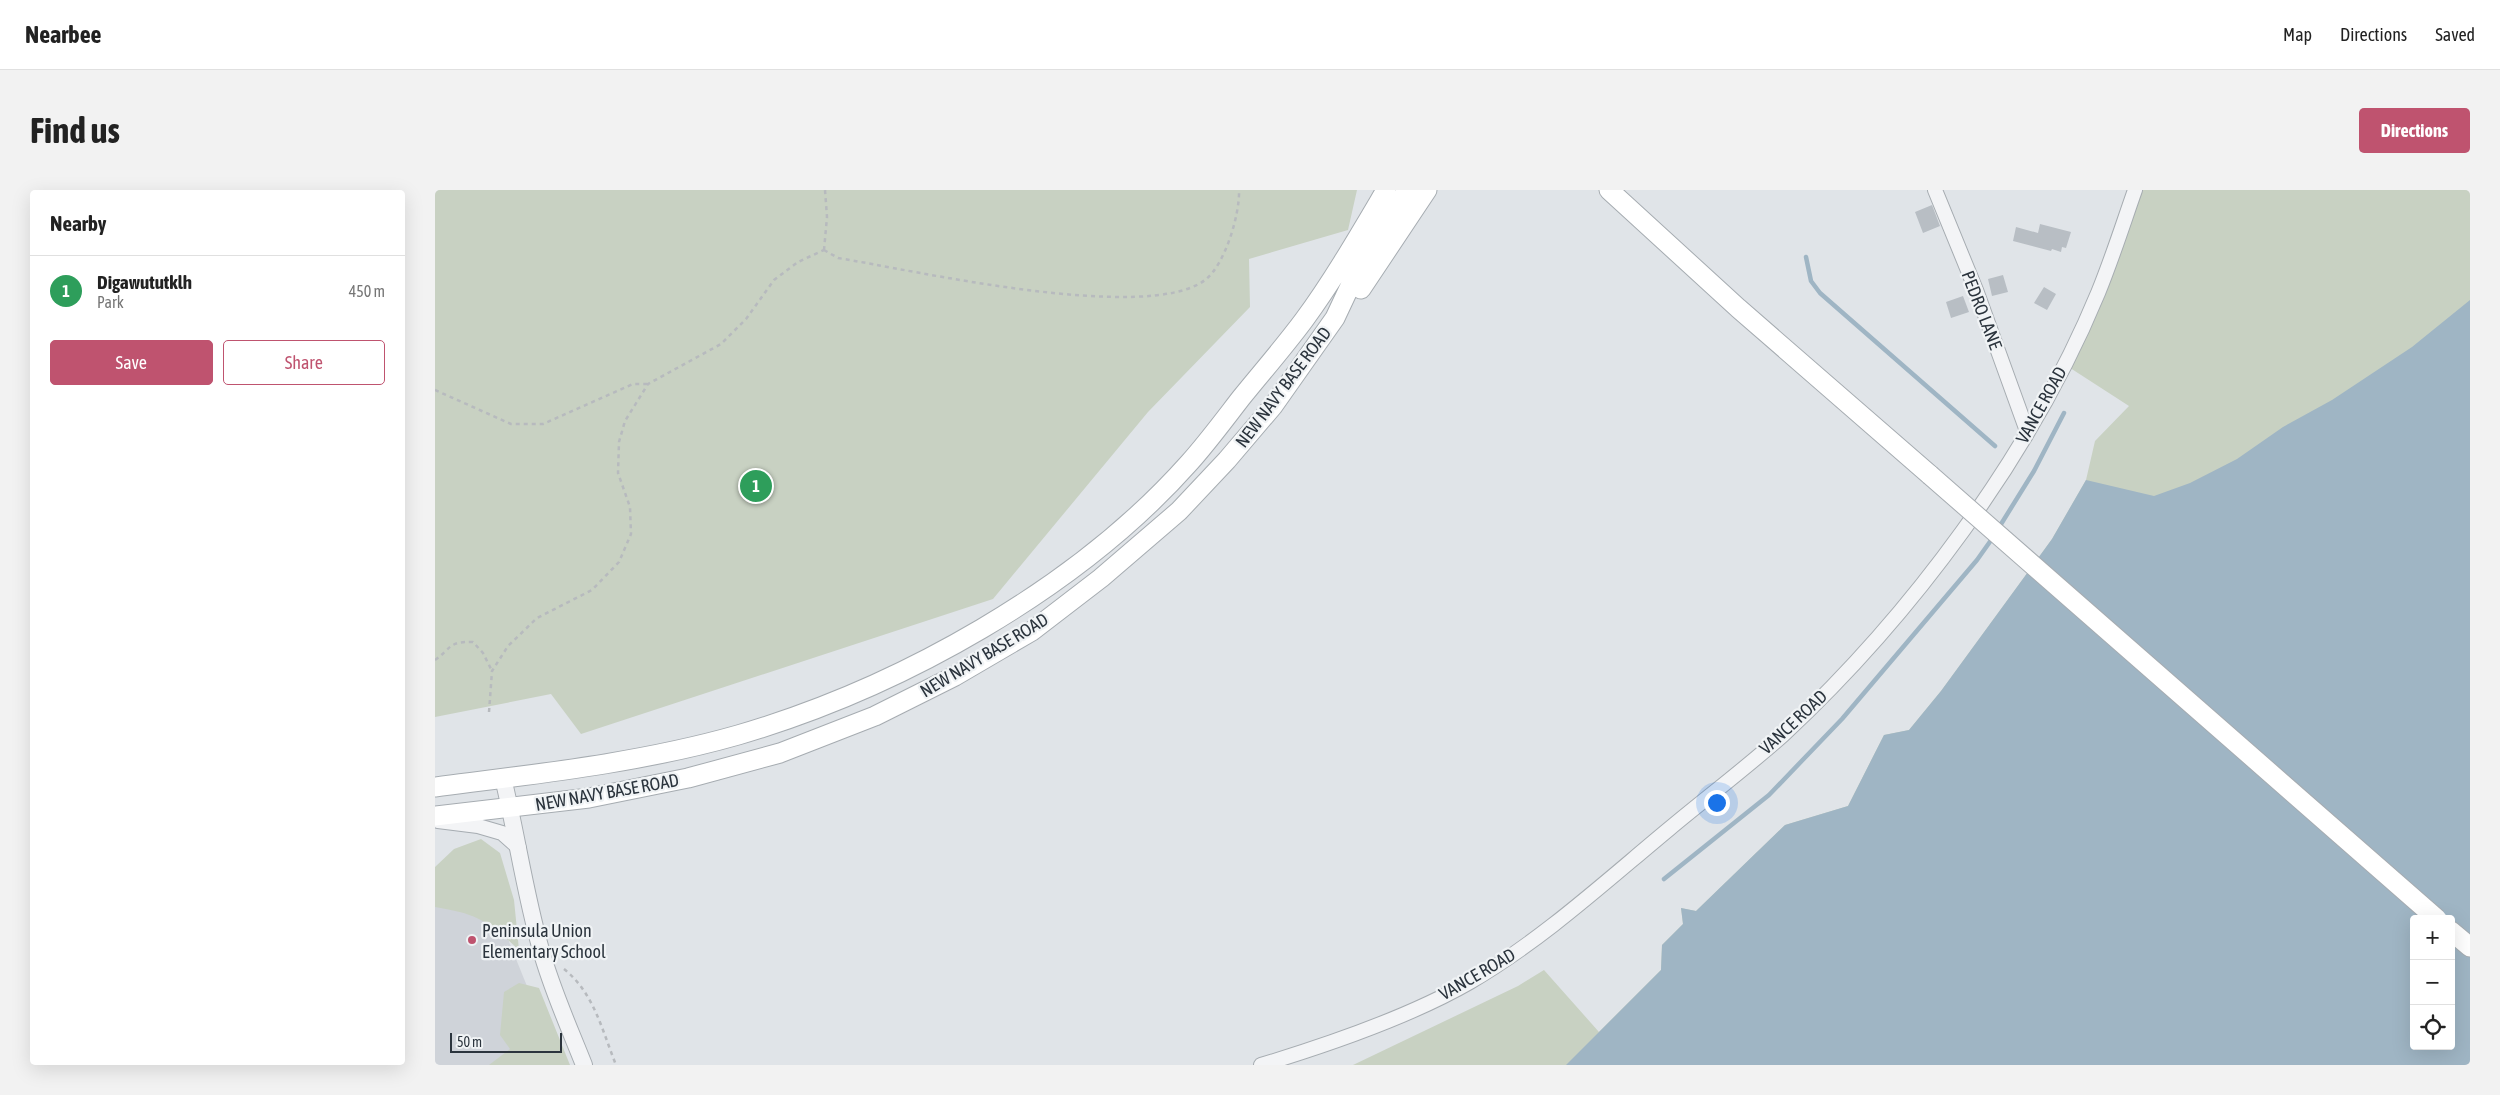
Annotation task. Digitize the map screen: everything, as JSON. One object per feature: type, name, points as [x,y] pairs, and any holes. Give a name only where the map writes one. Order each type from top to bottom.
[{"type":"main road","name":"NEW NAVY BASE ROAD","points":[[435,787],[655,755],[735,736],[787,720],[870,687],[936,655],[1041,590],[1081,562],[1142,510],[1189,463],[1304,320],[1344,261],[1386,190]]},
{"type":"main road","name":"NEW NAVY BASE ROAD","points":[[435,816],[589,798],[688,778],[780,753],[875,716],[964,671],[1032,631],[1101,578],[1179,511],[1273,406],[1335,318],[1351,284],[1407,190]]},
{"type":"main road","points":[[1335,318],[1365,285],[1427,190]]},
{"type":"main road","points":[[1609,190],[1738,308],[2432,915]]},
{"type":"main road","points":[[2455,935],[2470,948]]},
{"type":"street","name":"PEDRO LANE","points":[[1935,190],[1976,290],[2027,431]]},
{"type":"street","name":"VANCE ROAD","points":[[1261,1065],[1301,1053],[1400,1015],[1469,983],[1555,923],[1774,742],[1845,672],[1905,604],[1985,500],[2027,431],[2064,364],[2097,294],[2135,190]]},
{"type":"street","points":[[503,778],[519,848],[527,897],[541,951],[553,990],[584,1065]]},
{"type":"street","points":[[435,821],[478,826],[502,833],[519,848]]},
{"type":"path","points":[[824,250],[827,217],[825,190]]},
{"type":"path","points":[[824,250],[838,258],[1039,292],[1124,298],[1150,296],[1191,287],[1204,281],[1213,273],[1233,227],[1240,205],[1239,190]]},
{"type":"path","points":[[491,671],[509,646],[537,618],[592,590],[619,562],[631,534],[630,507],[618,473],[619,442],[625,421],[649,384],[721,344],[746,319],[774,280],[798,262],[824,250]]},
{"type":"path","points":[[435,390],[511,424],[543,424],[633,384],[649,384]]},
{"type":"path","points":[[435,660],[447,647],[461,641],[473,642],[483,653],[491,671],[489,712]]},
{"type":"path","points":[[562,967],[575,978],[595,1007],[616,1065]]},
{"type":"shaded area","name":"Peninsula Union Elementary School","points":[[482,875],[559,1065],[435,1065],[435,877]]},
{"type":"green space","points":[[435,190],[1357,190],[1348,230],[1249,259],[1250,307],[1148,412],[993,599],[581,734],[551,694],[435,717]]},
{"type":"green space","points":[[2133,190],[2470,190],[2470,812],[1866,1065],[1353,1065],[1518,986],[1544,970],[1599,1032],[1661,970],[1662,945],[1683,924],[1681,908],[1696,911],[1785,825],[1848,806],[1884,735],[1909,730],[1941,691],[2052,539],[2086,480],[2095,441],[2129,406],[2064,364]]},
{"type":"green space","points":[[481,839],[500,853],[514,900],[519,950],[499,932],[481,920],[462,913],[435,907],[435,867],[454,849]]},
{"type":"green space","points":[[519,983],[539,988],[570,1065],[489,1065],[510,1049],[500,1035],[504,992]]},
{"type":"water","points":[[2470,300],[2470,1065],[1566,1065],[1661,970],[1662,945],[1683,924],[1681,908],[1696,911],[1785,825],[1848,806],[1884,735],[1909,730],[1941,691],[2052,539],[2086,480],[2154,496],[2190,483],[2237,459],[2283,427],[2332,400],[2412,347]]},
{"type":"building","points":[[1932,205],[1940,226],[1923,233],[1915,212]]},
{"type":"building","points":[[2040,224],[2071,232],[2066,248],[2062,247],[2061,252],[2052,249],[2051,251],[2013,241],[2016,227],[2038,233]]},
{"type":"building","points":[[2003,275],[2008,292],[1992,296],[1988,279]]},
{"type":"building","points":[[2044,287],[2056,294],[2047,310],[2034,303]]},
{"type":"building","points":[[1963,296],[1969,312],[1951,318],[1946,302]]},
{"type":"waterway","points":[[1806,257],[1811,281],[1820,293],[1995,446]]},
{"type":"waterway","points":[[1998,529],[2034,471],[2064,413]]},
{"type":"waterway","points":[[1664,879],[1769,795],[1842,719],[1977,560],[1994,536]]},
{"type":"place","name":"Digawututklh","points":[[756,486]]},
{"type":"place","name":"Peninsula Union Elementary School","points":[[472,940]]}]
